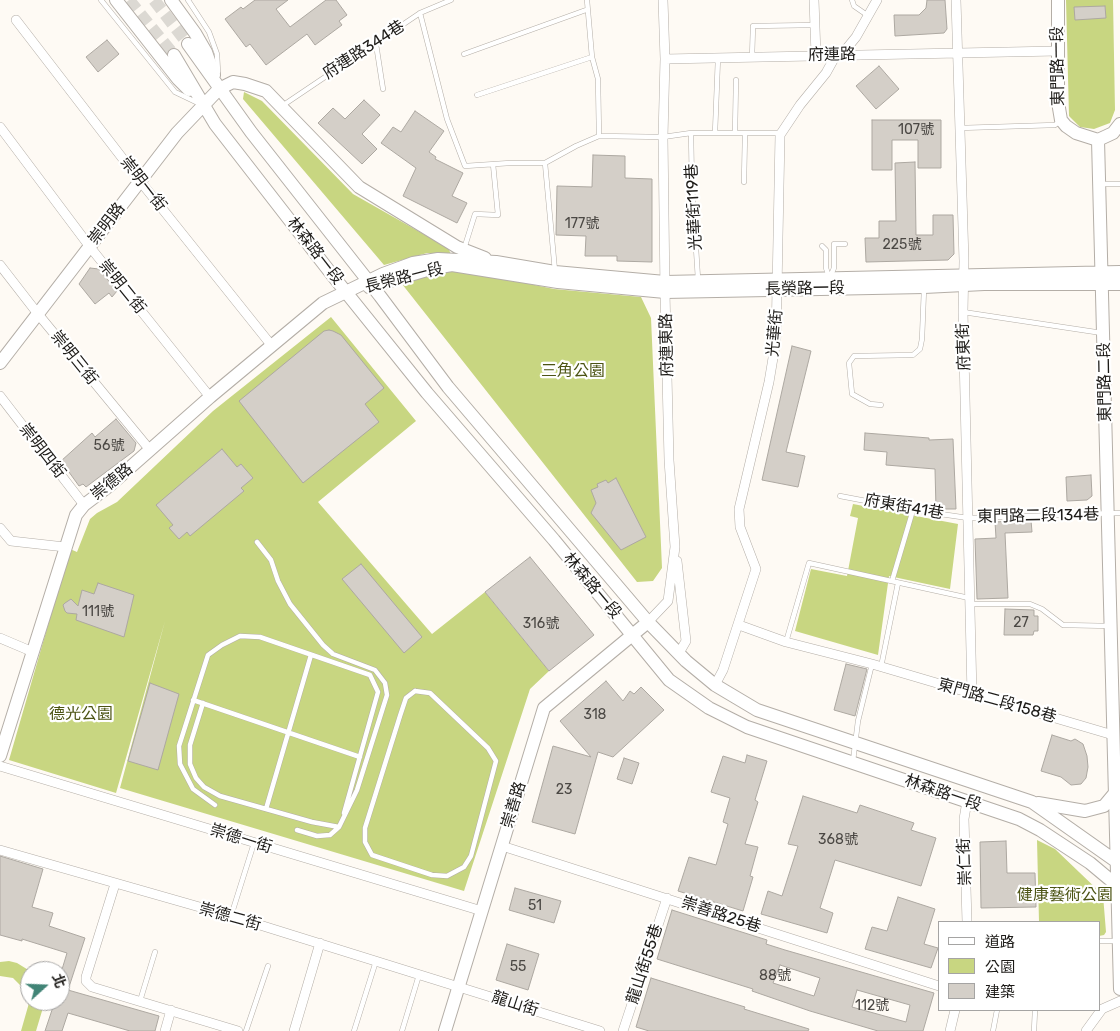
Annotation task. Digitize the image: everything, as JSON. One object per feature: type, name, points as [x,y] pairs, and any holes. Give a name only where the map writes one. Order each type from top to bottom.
[{"type":"street","name":"林森路一段","points":[[116,0],[178,79],[202,105]]},
{"type":"street","name":"林森路一段","points":[[171,0],[195,32],[206,52],[219,89]]},
{"type":"street","points":[[663,0],[665,59]]},
{"type":"street","points":[[814,0],[816,55]]},
{"type":"street","name":"光華街","points":[[715,685],[723,670],[739,625],[756,569],[740,527],[739,509],[776,340],[780,135],[800,105],[826,73],[836,55],[847,48],[856,37],[877,0]]},
{"type":"street","name":"府東街","points":[[956,0],[964,280],[963,312],[972,695]]},
{"type":"street","name":"東門路一段","points":[[1058,0],[1058,102],[1061,120],[1076,133],[1098,140]]},
{"type":"street","name":"崇明一街","points":[[16,20],[140,181],[272,346]]},
{"type":"street","name":"林森路一段","points":[[188,44],[250,132],[448,387],[648,622],[715,685],[757,710],[1032,802],[1118,862]]},
{"type":"street","name":"府連路","points":[[665,59],[1057,51]]},
{"type":"street","name":"林森路一段","points":[[174,55],[202,105],[221,132],[347,292],[427,393],[554,540],[669,680],[709,708],[747,727],[1018,819],[1040,830],[1090,864],[1118,888]]},
{"type":"street","name":"府連東路","points":[[648,622],[668,601],[675,547],[669,460],[665,287],[663,137],[665,59]]},
{"type":"street","points":[[219,89],[233,82],[266,91],[359,187],[457,247],[496,262]]},
{"type":"street","name":"崇明路","points":[[0,363],[177,133],[219,89]]},
{"type":"street","name":"崇明二街","points":[[0,127],[90,246],[210,397]]},
{"type":"street","points":[[1102,278],[1098,140],[1117,131]]},
{"type":"street","name":"長榮路一段","points":[[369,284],[395,269],[413,263],[438,259],[496,262],[665,287],[698,280],[778,284],[924,287],[964,280]]},
{"type":"street","name":"崇明三街","points":[[0,264],[38,314],[150,450]]},
{"type":"street","name":"長榮路一段","points":[[347,292],[369,284],[452,265],[558,282],[665,287],[778,284],[829,278],[964,280],[1102,278]]},
{"type":"street","points":[[1102,278],[1120,272]]},
{"type":"street","points":[[1102,278],[1120,284]]},
{"type":"street","name":"東門路二段","points":[[1102,278],[1114,514],[1111,626],[1113,735],[1117,794],[1120,989]]},
{"type":"street","name":"崇德路","points":[[0,756],[76,515],[84,505],[109,486],[210,397],[323,304],[347,292]]},
{"type":"street","name":"崇明四街","points":[[0,396],[84,505]]},
{"type":"street","points":[[0,528],[11,541],[65,547]]},
{"type":"street","points":[[675,547],[686,640],[679,653]]},
{"type":"street","name":"崇善路","points":[[445,1031],[544,708],[648,622]]},
{"type":"street","name":"東門路二段158巷","points":[[739,625],[786,642],[877,666],[1113,735]]},
{"type":"street","points":[[0,638],[33,652]]},
{"type":"street","name":"崇德一街","points":[[0,766],[482,911]]},
{"type":"street","points":[[1032,802],[1084,811],[1104,806],[1117,794]]},
{"type":"street","name":"崇仁街","points":[[967,802],[964,819],[967,921]]},
{"type":"street","name":"崇善路25巷","points":[[502,846],[938,986]]},
{"type":"street","name":"崇德二街","points":[[0,850],[231,916],[459,986]]},
{"type":"street","points":[[115,884],[86,981],[92,987],[238,1031]]},
{"type":"street","name":"龍山街55巷","points":[[623,1031],[667,898]]},
{"type":"street","points":[[294,1031],[320,943]]},
{"type":"street","name":"龍山街","points":[[459,986],[600,1031]]},
{"type":"street","points":[[1086,1031],[1102,1009],[1120,1001]]},
{"type":"street","points":[[165,1031],[171,1010]]},
{"type":"street","points":[[950,1031],[955,1011]]},
{"type":"lane","points":[[101,0],[176,92],[202,105]]},
{"type":"lane","points":[[188,0],[209,32],[217,54],[219,89]]},
{"type":"lane","name":"府連路344巷","points":[[280,107],[420,13],[451,0]]},
{"type":"lane","points":[[586,0],[592,57],[598,79],[599,136]]},
{"type":"lane","points":[[852,0],[854,6],[867,15]]},
{"type":"lane","points":[[464,54],[586,10]]},
{"type":"lane","points":[[420,13],[447,120],[465,166],[545,163],[599,136],[663,137],[691,133],[782,133]]},
{"type":"lane","points":[[752,58],[753,26],[814,25]]},
{"type":"lane","points":[[376,44],[382,89]]},
{"type":"lane","points":[[477,95],[592,57]]},
{"type":"lane","points":[[715,133],[718,58]]},
{"type":"lane","points":[[735,133],[736,80]]},
{"type":"lane","points":[[960,128],[1055,125],[1061,120]]},
{"type":"lane","name":"光華街119巷","points":[[691,133],[692,186],[698,280]]},
{"type":"lane","points":[[744,182],[745,133]]},
{"type":"lane","points":[[545,163],[555,272]]},
{"type":"lane","points":[[464,250],[475,214],[498,215],[493,164]]},
{"type":"lane","points":[[1099,184],[1120,184]]},
{"type":"lane","points":[[829,278],[834,268],[834,244],[845,244]]},
{"type":"lane","points":[[822,246],[826,250],[826,268],[829,278]]},
{"type":"lane","points":[[881,405],[870,404],[852,394],[849,363],[854,356],[913,355],[920,349],[924,287]]},
{"type":"lane","points":[[963,312],[1104,333]]},
{"type":"lane","name":"府東街41巷","points":[[840,496],[968,518]]},
{"type":"lane","points":[[892,581],[913,510]]},
{"type":"lane","name":"東門路二段134巷","points":[[968,518],[1114,514]]},
{"type":"lane","points":[[257,542],[271,560],[278,581],[290,604],[324,645],[333,654],[375,670],[385,683],[387,695],[357,790],[339,827],[330,836],[317,836],[297,830]]},
{"type":"lane","points":[[786,642],[809,563],[898,582],[970,601],[1030,604],[1042,609],[1063,625],[1111,626]]},
{"type":"lane","points":[[853,763],[858,721],[877,666],[898,582]]},
{"type":"lane","points":[[215,804],[193,789],[180,764],[179,746],[208,655],[240,636],[260,637],[370,675],[378,692],[339,827]]},
{"type":"lane","points":[[266,809],[290,733],[311,655]]},
{"type":"lane","points":[[415,690],[430,693],[488,748],[496,761],[471,856],[464,867],[447,876],[432,875],[372,855],[365,842],[364,828],[400,716],[406,698],[415,690]]},
{"type":"lane","points":[[193,700],[360,757]]},
{"type":"lane","points":[[203,703],[190,745],[190,764],[196,778],[204,788],[220,796],[312,822],[339,827]]},
{"type":"lane","points":[[231,916],[254,843]]},
{"type":"lane","points":[[1100,941],[1118,941]]},
{"type":"lane","points":[[140,1001],[155,952]]},
{"type":"lane","points":[[354,1031],[376,962]]},
{"type":"lane","points":[[246,1031],[268,966]]},
{"type":"lane","points":[[402,1031],[420,974]]},
{"type":"lane","points":[[992,1031],[997,1011]]},
{"type":"lane","points":[[1034,1031],[1036,1011]]},
{"type":"green space","points":[[1066,0],[1113,0],[1115,110],[1110,123],[1094,129],[1080,127],[1069,116]]},
{"type":"green space","points":[[244,92],[262,101],[353,194],[448,248],[451,254],[427,253],[384,265],[243,99]]},
{"type":"green space","name":"三角公園","points":[[452,268],[554,289],[641,297],[651,318],[662,568],[653,581],[637,582],[402,284]]},
{"type":"green space","name":"德光公園","points":[[331,317],[416,421],[318,502],[432,634],[485,592],[549,671],[530,689],[464,891],[120,788],[165,621],[116,793],[9,760],[70,549],[77,552],[90,519],[117,502],[213,411]]},
{"type":"green space","points":[[853,504],[958,524],[950,589],[889,576],[878,655],[795,631],[811,569],[847,576],[858,518],[850,516]]},
{"type":"green space","name":"健康藝術公園","points":[[1037,840],[1055,849],[1103,895],[1106,932],[1100,936],[1100,921],[1039,921]]},
{"type":"green space","points":[[9,961],[20,965],[20,985],[13,978],[0,976],[0,962]]},
{"type":"green space","points":[[27,1011],[42,1011],[36,1031],[21,1031]]},
{"type":"building","points":[[255,0],[288,0],[276,9],[290,27],[326,0],[336,0],[347,15],[339,21],[342,25],[315,45],[307,34],[266,65],[250,44],[246,47],[225,19],[241,7],[243,9]]},
{"type":"building","points":[[927,0],[945,0],[947,29],[944,33],[895,36],[894,15],[919,15],[926,8]]},
{"type":"building","points":[[1105,6],[1106,18],[1075,20],[1074,7]]},
{"type":"building","points":[[107,40],[119,54],[98,72],[86,57]]},
{"type":"building","points":[[879,66],[899,89],[876,109],[856,86]]},
{"type":"building","points":[[364,100],[380,115],[362,134],[377,149],[362,164],[318,123],[333,108],[345,119]]},
{"type":"building","points":[[415,111],[444,131],[429,152],[436,157],[435,159],[463,173],[452,196],[467,203],[457,223],[403,196],[416,168],[381,143],[393,127],[401,132]]},
{"type":"building","points":[[872,120],[941,120],[941,168],[918,168],[918,140],[892,140],[892,170],[872,170]]},
{"type":"building","points":[[593,155],[625,156],[625,178],[652,179],[652,262],[617,261],[617,256],[585,256],[586,236],[556,235],[557,186],[592,187]]},
{"type":"building","points":[[915,162],[916,235],[933,235],[933,215],[953,215],[954,254],[948,260],[866,262],[865,238],[879,238],[879,221],[896,221],[895,163]]},
{"type":"building","points":[[90,268],[99,269],[117,291],[112,297],[109,293],[95,304],[79,284]]},
{"type":"building","points":[[329,330],[341,335],[384,388],[365,404],[379,422],[303,483],[239,401],[324,331]]},
{"type":"building","points":[[792,346],[811,351],[786,452],[805,456],[798,487],[762,480]]},
{"type":"building","points":[[116,419],[136,443],[134,451],[86,487],[83,484],[79,486],[61,461],[92,433],[95,437]]},
{"type":"building","points":[[865,433],[929,438],[929,440],[953,439],[956,509],[936,509],[935,469],[886,465],[887,452],[864,450]]},
{"type":"building","points":[[222,449],[237,467],[241,464],[253,478],[241,488],[244,491],[190,536],[187,532],[179,539],[169,528],[173,525],[156,505]]},
{"type":"building","points":[[1091,475],[1092,496],[1087,500],[1067,501],[1066,477]]},
{"type":"building","points":[[616,478],[646,537],[621,550],[591,513],[596,503],[591,490],[598,487],[597,484],[606,480],[608,483]]},
{"type":"building","points":[[1031,520],[1032,532],[1005,533],[1008,598],[977,599],[975,539],[996,538],[995,522]]},
{"type":"building","points":[[530,557],[594,635],[549,671],[485,592]]},
{"type":"building","points":[[361,564],[422,637],[404,653],[342,579]]},
{"type":"building","points":[[98,583],[134,595],[124,637],[76,620],[77,614],[65,611],[63,605],[65,603],[71,599],[78,606],[82,590],[94,594]]},
{"type":"building","points":[[1005,609],[1034,610],[1034,616],[1038,616],[1038,631],[1034,631],[1033,635],[1004,635]]},
{"type":"building","points":[[846,664],[867,669],[855,716],[834,710]]},
{"type":"building","points":[[606,681],[623,701],[630,691],[634,694],[641,687],[664,710],[613,757],[598,752],[575,834],[532,822],[553,746],[591,757],[560,721]]},
{"type":"building","points":[[150,683],[179,694],[158,770],[128,761]]},
{"type":"building","points":[[1052,735],[1071,741],[1075,739],[1083,744],[1088,767],[1086,778],[1081,784],[1071,785],[1061,777],[1041,771]]},
{"type":"building","points":[[747,755],[767,761],[755,800],[758,802],[745,844],[758,847],[750,876],[753,877],[743,911],[678,891],[689,857],[716,865],[728,824],[723,822],[730,798],[711,792],[723,756],[745,763]]},
{"type":"building","points":[[624,758],[639,763],[632,784],[617,779]]},
{"type":"building","points":[[803,796],[857,813],[860,805],[914,823],[911,830],[936,838],[921,886],[835,860],[820,908],[833,913],[827,933],[761,914],[768,891],[782,896],[798,846],[788,844]]},
{"type":"building","points":[[1006,841],[1007,873],[1035,873],[1036,907],[981,908],[980,842]]},
{"type":"building","points":[[0,856],[43,869],[32,907],[53,913],[49,926],[85,938],[70,984],[70,961],[65,961],[67,953],[22,939],[22,941],[0,935]]},
{"type":"building","points":[[515,888],[561,901],[554,923],[509,910]]},
{"type":"building","points":[[898,897],[935,909],[924,944],[938,948],[931,968],[865,949],[872,927],[887,931]]},
{"type":"building","points":[[672,910],[767,940],[766,944],[934,993],[923,1031],[878,1031],[810,1011],[752,991],[753,989],[657,959]],"holes":[[[780,965],[820,978],[814,996],[773,983]],[[857,990],[910,1005],[906,1022],[852,1007]]]},
{"type":"building","points":[[507,944],[539,954],[528,990],[496,980]]},
{"type":"building","points":[[651,978],[809,1029],[808,1031],[649,1031],[636,1027]]},
{"type":"building","points":[[70,991],[159,1016],[155,1031],[130,1031],[68,1013],[62,1031],[45,1031],[52,1011],[70,1011]]},
{"type":"tunnel","points":[[129,0],[174,55]]},
{"type":"tunnel","points":[[154,0],[188,44]]}]
